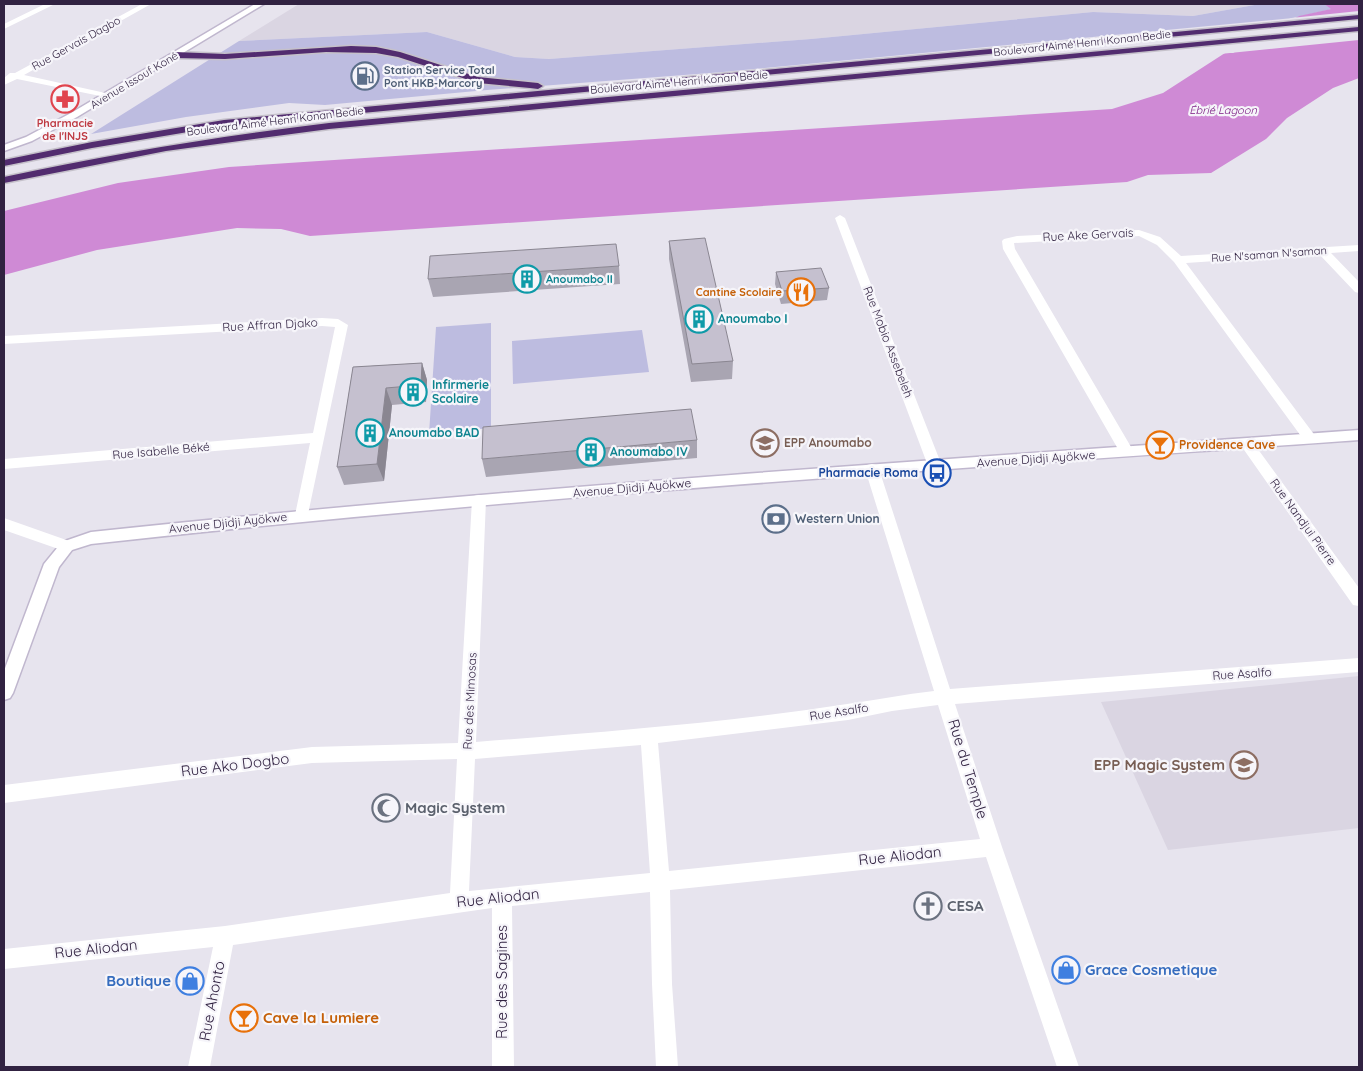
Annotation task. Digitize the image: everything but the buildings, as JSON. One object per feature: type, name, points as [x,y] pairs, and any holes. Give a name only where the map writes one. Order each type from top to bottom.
[{"type":"highway","name":"Boulevard Aimé Henri Konan Bedie","points":[[4,163],[92,145],[224,124],[1359,17]]},
{"type":"highway","name":"Boulevard Aimé Henri Konan Bedie","points":[[4,180],[136,153],[269,133],[1359,29]]},
{"type":"highway","points":[[175,55],[207,57],[375,50],[408,56],[472,79],[517,85],[726,77]]},
{"type":"street","points":[[4,27],[51,4]]},
{"type":"street","name":"Rue Gervais Dagbo","points":[[4,82],[148,4]]},
{"type":"street","name":"Avenue Issouf Koné","points":[[4,148],[29,139],[107,96],[260,4]]},
{"type":"street","points":[[4,73],[107,96]]},
{"type":"street","name":"Rue Mobio Assebeleh","points":[[840,218],[935,466]]},
{"type":"street","name":"Rue Ake Gervais","points":[[1127,452],[1009,249],[1008,241],[1140,232],[1160,241],[1178,260],[1311,440]]},
{"type":"street","name":"Rue N'saman N'saman","points":[[1178,260],[1359,248]]},
{"type":"street","points":[[1322,251],[1359,289]]},
{"type":"street","name":"Rue Affran Djako","points":[[4,340],[334,322],[342,325],[302,514]]},
{"type":"street","name":"Avenue Djidji Ayökwe","points":[[67,546],[91,538],[302,514],[872,470],[1359,436]]},
{"type":"street","name":"Rue Isabelle Béké","points":[[4,464],[318,437]]},
{"type":"street","name":"Rue Nandjui Pierre","points":[[1247,444],[1359,600]]},
{"type":"street","name":"Rue du Temple","points":[[872,470],[992,846],[1068,1067]]},
{"type":"street","name":"Rue des Mimosas","points":[[459,902],[479,500]]},
{"type":"street","points":[[4,524],[67,546],[52,564],[4,692]]},
{"type":"street","name":"Rue Asalfo","points":[[467,751],[649,736],[848,712],[892,703],[945,697],[1359,665]]},
{"type":"street","points":[[649,736],[660,881],[662,984],[667,1067]]},
{"type":"street","name":"Rue Ako Dogbo","points":[[4,794],[312,755],[467,751]]},
{"type":"street","name":"Rue Aliodan","points":[[4,959],[225,936],[502,897],[992,846]]},
{"type":"street","name":"Rue des Sagines","points":[[502,897],[503,1067]]},
{"type":"street","name":"Rue Ahonto","points":[[199,1067],[225,936]]},
{"type":"shaded area","points":[[299,4],[1260,4],[1193,16],[1093,12],[811,39],[549,59],[515,57],[427,32],[239,41]]},
{"type":"shaded area","points":[[1260,4],[1324,4],[1332,9],[1293,18],[723,72],[487,90],[325,105],[289,103],[186,117],[91,134],[239,41],[427,32],[515,57],[549,59],[811,39],[1093,12],[1193,16]]},
{"type":"shaded area","points":[[491,323],[491,428],[429,434],[436,327]]},
{"type":"shaded area","points":[[642,330],[649,372],[513,384],[512,341]]},
{"type":"shaded area","name":"EPP Magic System","points":[[1359,676],[1359,828],[1168,850],[1101,702]]},
{"type":"water","name":"Ébrié Lagoon","points":[[1324,4],[1359,4],[1359,78],[1333,88],[1287,118],[1266,139],[1211,173],[1148,175],[1127,182],[310,236],[281,229],[237,228],[97,250],[4,275],[4,211],[118,183],[229,167],[1112,109],[1163,93],[1225,53],[1233,53],[1299,16],[1331,9]]},
{"type":"pier","points":[[1359,11],[1359,40],[1220,54],[1232,50],[1291,18]]},
{"type":"place","name":"Station Service Total Pont HKB-Marcory","points":[[365,76]]},
{"type":"place","name":"Pharmacie de l'INJS","points":[[65,99]]},
{"type":"place","name":"Anoumabo II","points":[[527,279]]},
{"type":"place","name":"Cantine Scolaire","points":[[801,292]]},
{"type":"place","name":"Anoumabo I","points":[[699,319]]},
{"type":"place","name":"Infirmerie Scolaire","points":[[413,392]]},
{"type":"place","name":"Anoumabo BAD","points":[[370,433]]},
{"type":"place","name":"EPP Anoumabo","points":[[765,443]]},
{"type":"place","name":"Providence Cave","points":[[1160,445]]},
{"type":"place","name":"Anoumabo IV","points":[[591,452]]},
{"type":"place","name":"Pharmacie Roma","points":[[937,473]]},
{"type":"place","name":"Western Union","points":[[776,519]]},
{"type":"place","name":"EPP Magic System","points":[[1244,765]]},
{"type":"place","name":"Magic System","points":[[386,808]]},
{"type":"place","name":"CESA","points":[[928,906]]},
{"type":"place","name":"Grace Cosmetique","points":[[1066,970]]},
{"type":"place","name":"Boutique","points":[[190,981]]},
{"type":"place","name":"Cave la Lumiere","points":[[244,1018]]}]
